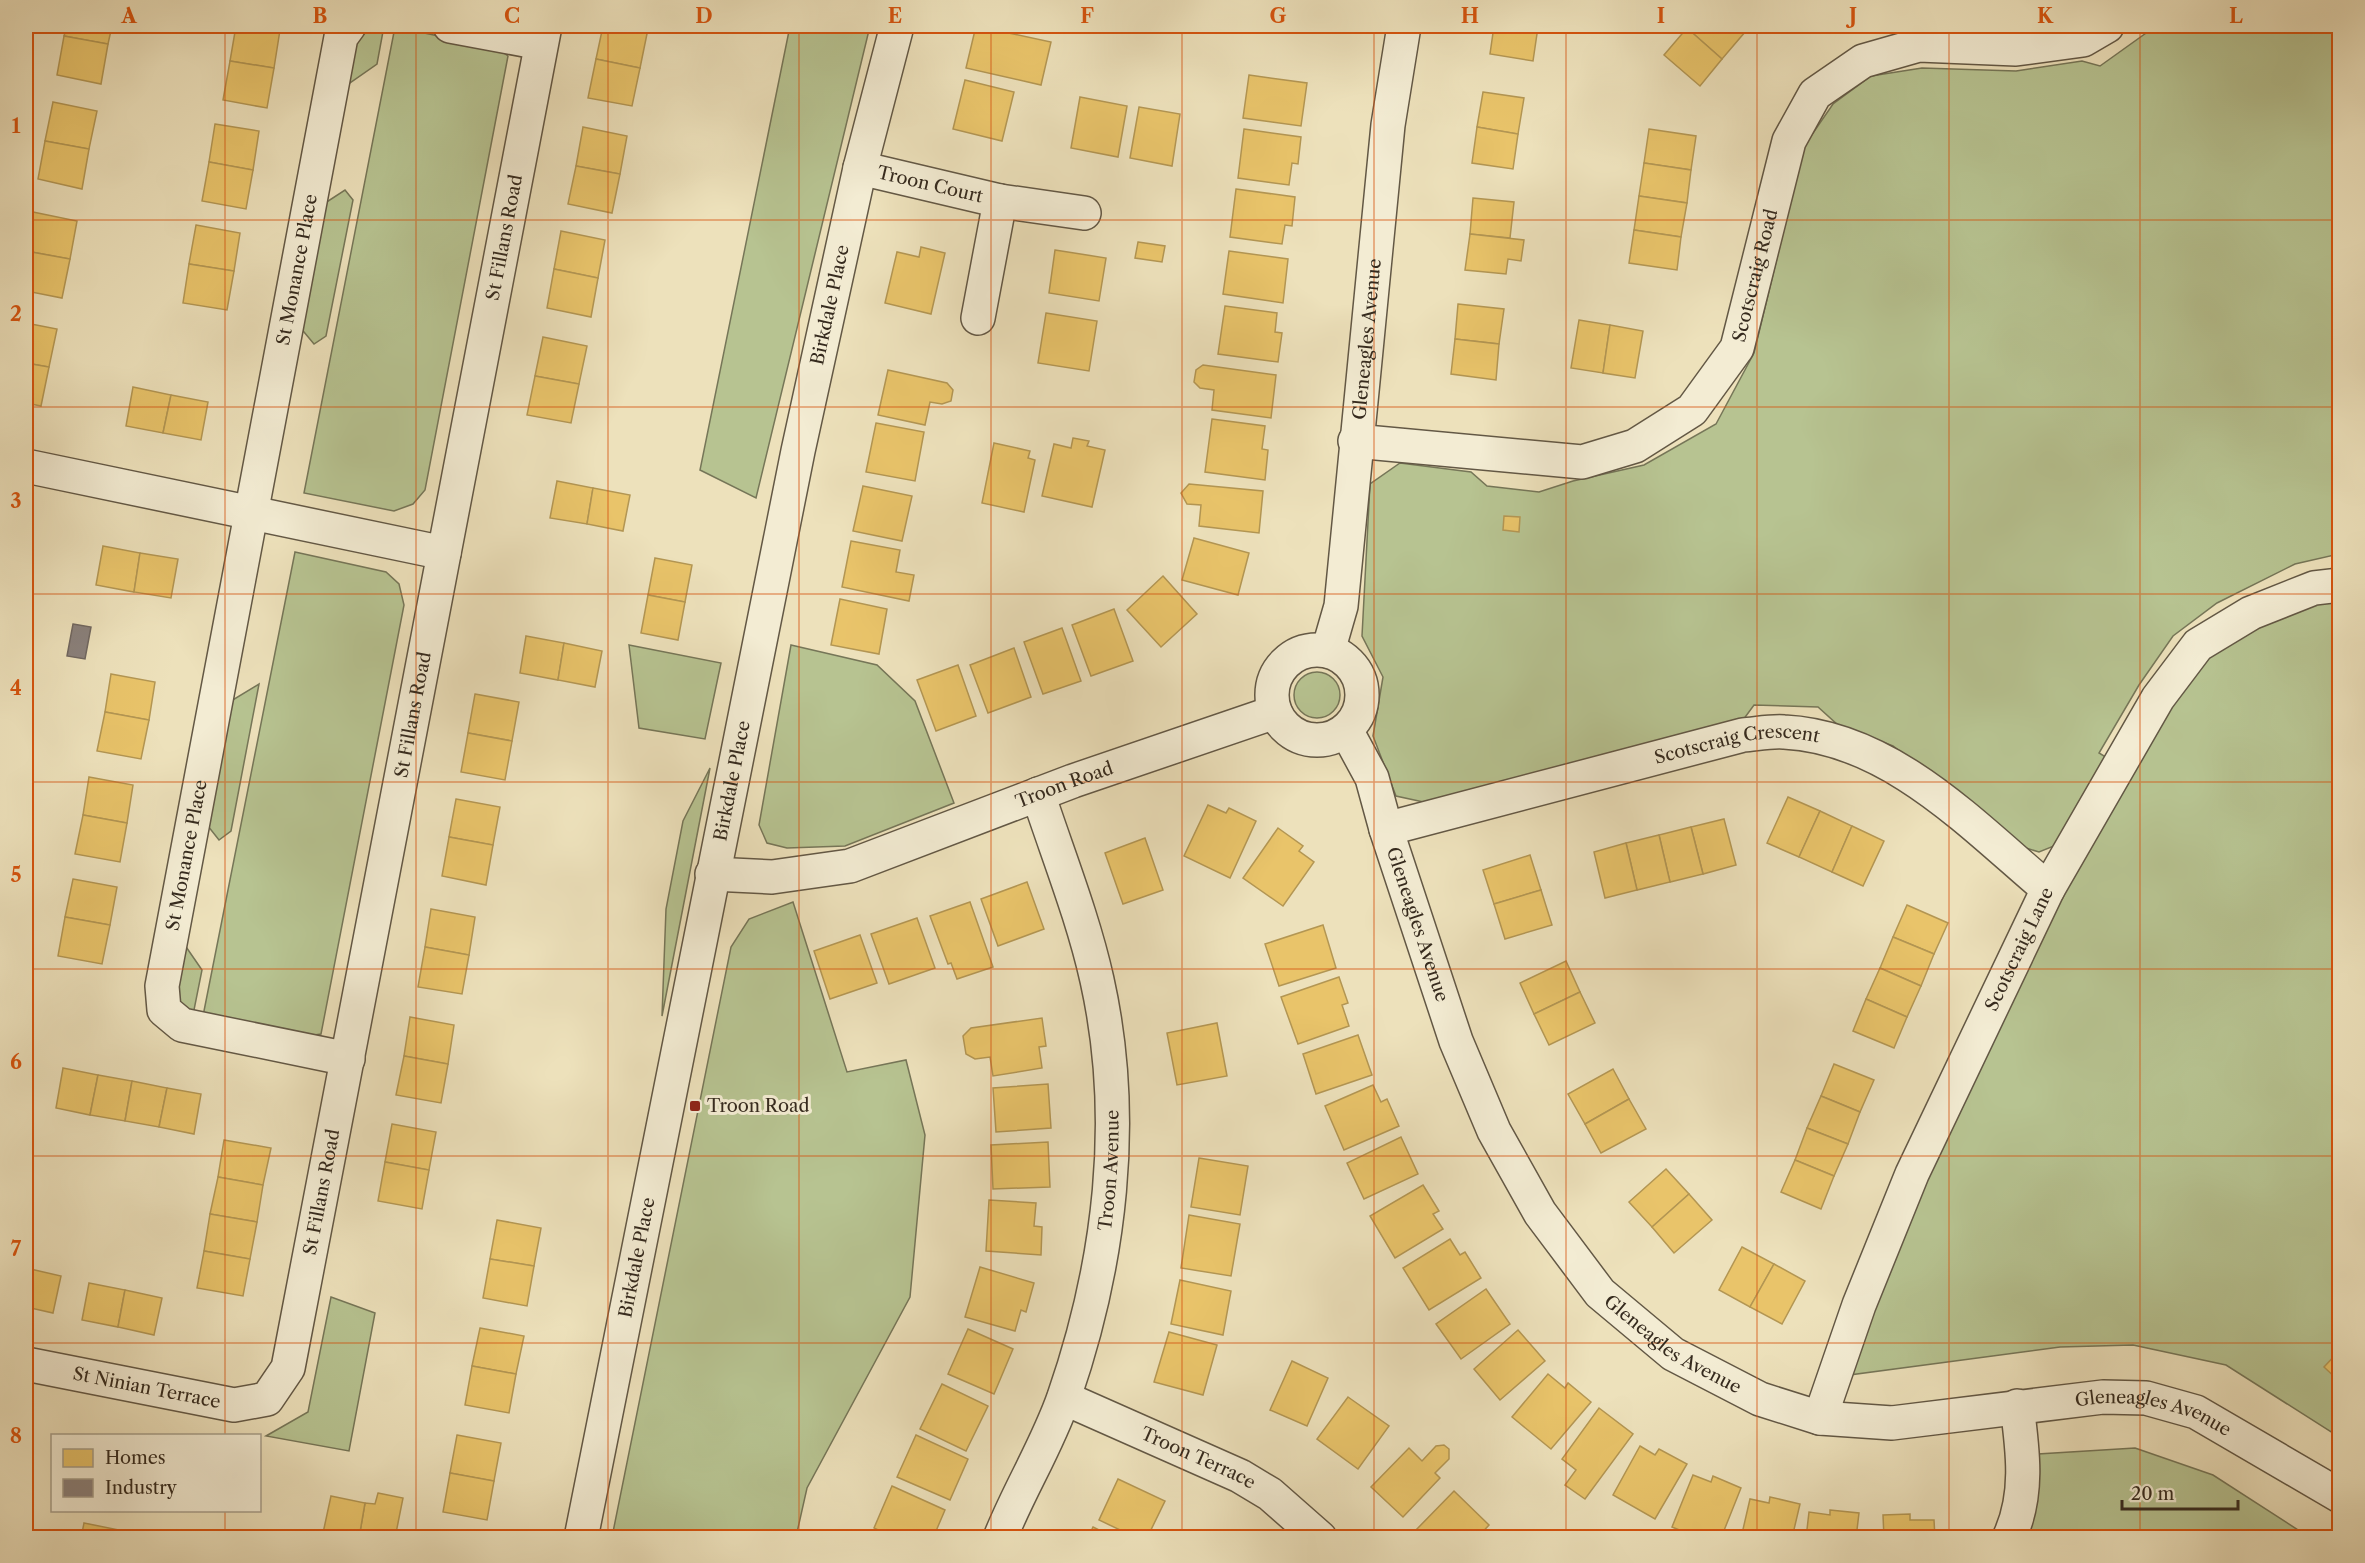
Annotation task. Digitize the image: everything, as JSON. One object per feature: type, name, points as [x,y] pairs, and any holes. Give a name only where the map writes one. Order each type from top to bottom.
[{"type":"street","name":"St Monance Place","points":[[348,1059],[182,1025],[164,1010],[162,986],[341,38],[349,26]]},
{"type":"street","points":[[450,26],[543,34]]},
{"type":"street","name":"Birkdale Place","points":[[581,1538],[798,451],[860,168],[897,26]]},
{"type":"street","name":"Gleneagles Avenue","points":[[1328,651],[1341,606],[1355,441],[1388,125],[1404,26]]},
{"type":"street","name":"Scotscraig Road","points":[[1355,441],[1582,462],[1635,446],[1692,410],[1737,348],[1789,141],[1815,94],[1863,60],[1919,45],[2016,49],[2083,40],[2108,26]]},
{"type":"street","name":"St Fillans Road","points":[[267,1399],[288,1368],[543,34]]},
{"type":"street","name":"Troon Court","points":[[860,168],[1000,201],[1084,213]]},
{"type":"street","name":"Troon Court","points":[[978,318],[1000,201]]},
{"type":"street","points":[[26,466],[444,553]]},
{"type":"street","name":"Scotscraig Lane","points":[[1820,1418],[1859,1305],[1912,1174],[2048,890],[2158,698],[2198,645],[2251,613],[2314,588],[2340,585]]},
{"type":"street","points":[[1314,650],[1328,651],[1341,657],[1352,666],[1359,678],[1361,707],[1355,720],[1334,738],[1305,739],[1293,734],[1282,724],[1275,712],[1273,684],[1283,665],[1300,653],[1314,650]]},
{"type":"street","name":"Troon Road","points":[[712,874],[772,877],[850,866],[1038,794],[1275,712]]},
{"type":"street","name":"Gleneagles Avenue","points":[[1346,730],[1372,778],[1386,829],[1456,1041],[1494,1131],[1540,1212],[1600,1293],[1673,1354],[1760,1399],[1820,1418],[1892,1423],[2103,1397],[2146,1398],[2196,1412],[2340,1496]]},
{"type":"street","name":"Scotscraig Crescent","points":[[1386,829],[1743,735],[1784,732],[1836,741],[1880,758],[1945,801],[2048,890]]},
{"type":"street","name":"Troon Avenue","points":[[1000,1538],[1041,1454],[1064,1398],[1091,1307],[1108,1214],[1113,1129],[1111,1066],[1097,981],[1038,794]]},
{"type":"street","name":"St Ninian Terrace","points":[[26,1364],[234,1406],[267,1399]]},
{"type":"street","name":"Troon Terrace","points":[[1064,1398],[1240,1476],[1270,1494],[1320,1538]]},
{"type":"street","points":[[2009,1538],[2023,1496],[2022,1447],[2017,1407]]},
{"type":"green space","points":[[364,26],[384,26],[377,64],[344,87],[352,40]]},
{"type":"green space","points":[[790,26],[870,26],[756,498],[700,470]]},
{"type":"green space","points":[[2156,26],[2339,26],[2339,554],[2295,564],[2217,603],[2173,636],[2139,685],[2099,753],[2109,759],[2054,846],[2039,852],[2026,848],[1893,746],[1838,725],[1818,707],[1754,705],[1743,720],[1428,803],[1396,796],[1373,736],[1383,677],[1362,636],[1370,484],[1400,463],[1471,472],[1487,486],[1539,492],[1573,481],[1644,465],[1716,424],[1754,353],[1804,146],[1833,104],[1871,76],[1922,68],[2016,71],[2082,61],[2100,66]]},
{"type":"green space","points":[[395,27],[497,48],[508,56],[425,490],[413,504],[394,511],[304,493]]},
{"type":"green space","points":[[345,190],[353,200],[326,336],[314,344],[299,326],[322,205]]},
{"type":"green space","points":[[295,552],[386,572],[399,584],[404,605],[321,1034],[301,1037],[203,1016]]},
{"type":"green space","points":[[2339,600],[2339,1437],[2226,1365],[2133,1345],[2060,1347],[1849,1375],[1924,1178],[2059,894],[2167,705],[2202,659],[2257,625],[2320,603]]},
{"type":"green space","points":[[629,645],[721,663],[705,739],[639,728]]},
{"type":"green space","points":[[791,645],[877,665],[915,701],[954,803],[845,846],[787,848],[767,843],[759,825]]},
{"type":"green space","points":[[1317,672],[1333,679],[1340,695],[1333,711],[1317,718],[1301,711],[1294,695],[1301,679]]},
{"type":"green space","points":[[259,684],[231,831],[219,840],[204,821],[226,704]]},
{"type":"green space","points":[[710,768],[662,1016],[666,909],[683,821]]},
{"type":"green space","points":[[793,902],[847,1072],[906,1060],[925,1135],[910,1297],[807,1488],[796,1537],[612,1537],[731,947],[749,919]]},
{"type":"green space","points":[[182,941],[202,970],[193,1015],[177,1004]]},
{"type":"green space","points":[[331,1297],[375,1313],[349,1451],[266,1436],[308,1412]]},
{"type":"green space","points":[[2135,1448],[2213,1475],[2309,1537],[2024,1538],[2038,1454]]},
{"type":"building: Homes","points":[[67,26],[112,26],[108,44],[64,36]]},
{"type":"building: Homes","points":[[236,26],[280,30],[274,68],[230,61]]},
{"type":"building: Homes","points":[[603,26],[648,29],[640,68],[596,59]]},
{"type":"building: Homes","points":[[976,26],[1051,42],[1041,85],[966,68]]},
{"type":"building: Homes","points":[[1494,26],[1538,27],[1533,61],[1490,54]]},
{"type":"building: Homes","points":[[1689,26],[1737,26],[1745,32],[1722,59],[1687,28]]},
{"type":"building: Homes","points":[[1737,26],[1750,26],[1745,32]]},
{"type":"building: Homes","points":[[1687,28],[1722,59],[1700,86],[1664,55]]},
{"type":"building: Homes","points":[[64,36],[108,44],[101,84],[57,75]]},
{"type":"building: Homes","points":[[596,59],[640,68],[632,106],[588,98]]},
{"type":"building: Homes","points":[[230,61],[274,68],[267,108],[223,100]]},
{"type":"building: Homes","points":[[1249,75],[1307,83],[1301,126],[1243,118]]},
{"type":"building: Homes","points":[[965,80],[1014,92],[1002,141],[953,129]]},
{"type":"building: Homes","points":[[1483,92],[1524,98],[1518,134],[1477,127]]},
{"type":"building: Homes","points":[[1080,97],[1127,106],[1118,157],[1071,148]]},
{"type":"building: Homes","points":[[53,102],[97,111],[89,149],[45,141]]},
{"type":"building: Homes","points":[[1139,107],[1180,114],[1172,166],[1130,158]]},
{"type":"building: Homes","points":[[215,124],[259,131],[253,170],[209,162]]},
{"type":"building: Homes","points":[[583,127],[627,136],[620,174],[576,166]]},
{"type":"building: Homes","points":[[1477,127],[1518,134],[1513,169],[1472,163]]},
{"type":"building: Homes","points":[[1244,129],[1301,137],[1298,164],[1292,163],[1289,185],[1238,178]]},
{"type":"building: Homes","points":[[1649,129],[1696,136],[1691,170],[1644,163]]},
{"type":"building: Homes","points":[[45,141],[89,149],[82,189],[38,179]]},
{"type":"building: Homes","points":[[209,162],[253,170],[246,209],[202,201]]},
{"type":"building: Homes","points":[[1644,163],[1691,170],[1687,203],[1639,196]]},
{"type":"building: Homes","points":[[576,166],[620,174],[612,213],[568,204]]},
{"type":"building: Homes","points":[[1236,189],[1295,197],[1292,226],[1285,225],[1282,244],[1230,237]]},
{"type":"building: Homes","points":[[1639,196],[1687,203],[1681,237],[1634,230]]},
{"type":"building: Homes","points":[[1473,198],[1514,202],[1510,238],[1470,234]]},
{"type":"building: Homes","points":[[33,212],[77,221],[70,259],[26,251]]},
{"type":"building: Homes","points":[[196,225],[240,233],[234,271],[189,264]]},
{"type":"building: Homes","points":[[1634,230],[1681,237],[1677,270],[1629,263]]},
{"type":"building: Homes","points":[[561,231],[605,240],[598,278],[554,269]]},
{"type":"building: Homes","points":[[1470,234],[1524,240],[1521,261],[1508,259],[1506,274],[1465,270]]},
{"type":"building: Homes","points":[[1138,242],[1165,246],[1162,262],[1135,258]]},
{"type":"building: Homes","points":[[921,247],[945,253],[931,314],[885,303],[897,252],[919,257]]},
{"type":"building: Homes","points":[[1055,250],[1106,258],[1099,301],[1049,293]]},
{"type":"building: Homes","points":[[26,251],[70,259],[62,298],[26,291]]},
{"type":"building: Homes","points":[[1229,251],[1288,259],[1283,303],[1223,294]]},
{"type":"building: Homes","points":[[189,264],[234,271],[227,310],[183,303]]},
{"type":"building: Homes","points":[[554,269],[598,278],[591,317],[547,308]]},
{"type":"building: Homes","points":[[1458,304],[1504,309],[1499,344],[1455,339]]},
{"type":"building: Homes","points":[[1225,306],[1277,313],[1275,332],[1282,333],[1278,362],[1218,354]]},
{"type":"building: Homes","points":[[1046,313],[1097,321],[1089,371],[1038,363]]},
{"type":"building: Homes","points":[[1579,320],[1610,325],[1603,373],[1571,368]]},
{"type":"building: Homes","points":[[26,323],[57,329],[49,367],[26,363]]},
{"type":"building: Homes","points":[[1610,325],[1643,331],[1635,378],[1603,373]]},
{"type":"building: Homes","points":[[543,337],[587,346],[579,384],[535,376]]},
{"type":"building: Homes","points":[[1455,339],[1499,344],[1496,380],[1451,374]]},
{"type":"building: Homes","points":[[26,363],[49,367],[41,406],[26,403]]},
{"type":"building: Homes","points":[[1203,365],[1276,375],[1271,418],[1212,410],[1214,390],[1200,388],[1194,382],[1196,370]]},
{"type":"building: Homes","points":[[888,370],[947,383],[953,390],[951,401],[942,404],[930,402],[925,425],[878,415]]},
{"type":"building: Homes","points":[[535,376],[579,384],[571,423],[527,415]]},
{"type":"building: Homes","points":[[133,387],[171,395],[163,433],[126,426]]},
{"type":"building: Homes","points":[[171,395],[208,402],[201,440],[163,433]]},
{"type":"building: Homes","points":[[1212,419],[1265,426],[1262,449],[1268,450],[1265,480],[1205,472]]},
{"type":"building: Homes","points":[[876,423],[924,432],[915,481],[866,472]]},
{"type":"building: Homes","points":[[1073,438],[1089,441],[1087,446],[1105,450],[1092,507],[1042,496],[1054,444],[1071,448]]},
{"type":"building: Homes","points":[[994,443],[1030,451],[1028,458],[1035,460],[1024,512],[982,503]]},
{"type":"building: Homes","points":[[557,481],[593,488],[587,524],[550,518]]},
{"type":"building: Homes","points":[[1189,484],[1263,491],[1259,533],[1199,526],[1201,505],[1187,504],[1181,493]]},
{"type":"building: Homes","points":[[863,486],[912,496],[902,541],[853,531]]},
{"type":"building: Homes","points":[[593,488],[630,495],[623,531],[587,524]]},
{"type":"building: Homes","points":[[1504,516],[1520,517],[1519,532],[1503,530]]},
{"type":"building: Homes","points":[[1194,538],[1249,553],[1238,595],[1182,580]]},
{"type":"building: Homes","points":[[851,541],[900,550],[896,572],[914,575],[909,601],[842,587]]},
{"type":"building: Homes","points":[[103,546],[140,553],[134,592],[96,585]]},
{"type":"building: Homes","points":[[140,553],[178,559],[171,598],[134,592]]},
{"type":"building: Homes","points":[[655,558],[692,565],[685,602],[648,595]]},
{"type":"building: Homes","points":[[1163,576],[1197,614],[1161,647],[1127,610]]},
{"type":"building: Homes","points":[[648,595],[685,602],[678,640],[641,633]]},
{"type":"building: Homes","points":[[840,599],[887,609],[879,654],[831,645]]},
{"type":"building: Homes","points":[[1114,609],[1133,661],[1091,676],[1072,625]]},
{"type":"building: Homes","points":[[1062,628],[1081,681],[1043,694],[1024,642]]},
{"type":"building: Homes","points":[[526,636],[564,643],[558,680],[520,673]]},
{"type":"building: Homes","points":[[564,643],[602,651],[595,687],[558,680]]},
{"type":"building: Homes","points":[[1014,648],[1031,697],[988,713],[970,665]]},
{"type":"building: Homes","points":[[958,665],[976,716],[936,731],[917,680]]},
{"type":"building: Homes","points":[[111,674],[155,682],[149,720],[105,712]]},
{"type":"building: Homes","points":[[475,694],[519,702],[512,741],[468,733]]},
{"type":"building: Homes","points":[[105,712],[149,720],[141,759],[97,751]]},
{"type":"building: Homes","points":[[468,733],[512,741],[505,780],[461,772]]},
{"type":"building: Homes","points":[[89,777],[133,785],[127,823],[83,815]]},
{"type":"building: Homes","points":[[1788,797],[1820,811],[1799,857],[1767,843]]},
{"type":"building: Homes","points":[[456,799],[500,807],[493,845],[449,837]]},
{"type":"building: Homes","points":[[1208,805],[1226,813],[1229,808],[1256,821],[1230,878],[1184,856]]},
{"type":"building: Homes","points":[[1820,811],[1852,826],[1832,872],[1799,857]]},
{"type":"building: Homes","points":[[83,815],[127,823],[120,862],[75,854]]},
{"type":"building: Homes","points":[[1724,819],[1736,865],[1703,874],[1691,827]]},
{"type":"building: Homes","points":[[1852,826],[1884,841],[1863,886],[1832,872]]},
{"type":"building: Homes","points":[[1691,827],[1703,874],[1670,882],[1659,835]]},
{"type":"building: Homes","points":[[1278,828],[1303,846],[1299,851],[1314,862],[1283,906],[1243,878]]},
{"type":"building: Homes","points":[[1659,835],[1670,882],[1637,890],[1626,843]]},
{"type":"building: Homes","points":[[449,837],[493,845],[486,885],[442,876]]},
{"type":"building: Homes","points":[[1145,838],[1163,890],[1123,904],[1105,853]]},
{"type":"building: Homes","points":[[1626,843],[1637,890],[1605,898],[1594,852]]},
{"type":"building: Homes","points":[[1530,855],[1541,890],[1494,904],[1483,870]]},
{"type":"building: Homes","points":[[73,879],[117,887],[110,925],[65,917]]},
{"type":"building: Homes","points":[[1027,882],[1044,929],[998,946],[981,899]]},
{"type":"building: Homes","points":[[1541,890],[1552,925],[1505,939],[1494,904]]},
{"type":"building: Homes","points":[[970,902],[993,967],[957,979],[951,963],[948,964],[930,916]]},
{"type":"building: Homes","points":[[1907,905],[1948,923],[1934,954],[1893,937]]},
{"type":"building: Homes","points":[[431,909],[475,917],[469,955],[425,947]]},
{"type":"building: Homes","points":[[65,917],[110,925],[102,964],[58,956]]},
{"type":"building: Homes","points":[[917,918],[935,968],[889,984],[871,934]]},
{"type":"building: Homes","points":[[1323,925],[1336,968],[1279,986],[1265,944]]},
{"type":"building: Homes","points":[[860,935],[877,983],[830,999],[814,951]]},
{"type":"building: Homes","points":[[1893,937],[1934,954],[1921,986],[1880,968]]},
{"type":"building: Homes","points":[[425,947],[469,955],[462,994],[418,987]]},
{"type":"building: Homes","points":[[1566,961],[1580,992],[1534,1014],[1520,983]]},
{"type":"building: Homes","points":[[1880,968],[1921,986],[1907,1017],[1866,999]]},
{"type":"building: Homes","points":[[1339,977],[1348,1003],[1342,1005],[1349,1026],[1298,1044],[1281,997]]},
{"type":"building: Homes","points":[[1580,992],[1595,1023],[1549,1045],[1534,1014]]},
{"type":"building: Homes","points":[[1866,999],[1907,1017],[1894,1048],[1853,1031]]},
{"type":"building: Homes","points":[[410,1017],[454,1025],[448,1064],[404,1056]]},
{"type":"building: Homes","points":[[1042,1018],[1046,1046],[1039,1047],[1042,1068],[993,1076],[990,1057],[975,1059],[966,1054],[963,1036],[971,1028]]},
{"type":"building: Homes","points":[[1217,1023],[1227,1076],[1177,1085],[1167,1033]]},
{"type":"building: Homes","points":[[1358,1035],[1372,1075],[1316,1094],[1303,1054]]},
{"type":"building: Homes","points":[[404,1056],[448,1064],[441,1103],[396,1095]]},
{"type":"building: Homes","points":[[1834,1064],[1874,1080],[1860,1112],[1821,1096]]},
{"type":"building: Homes","points":[[63,1068],[98,1075],[90,1115],[56,1108]]},
{"type":"building: Homes","points":[[1613,1069],[1629,1099],[1585,1124],[1568,1094]]},
{"type":"building: Homes","points":[[98,1075],[132,1081],[125,1121],[90,1115]]},
{"type":"building: Homes","points":[[132,1081],[167,1088],[159,1127],[125,1121]]},
{"type":"building: Homes","points":[[1048,1084],[1051,1128],[996,1132],[993,1088]]},
{"type":"building: Homes","points":[[1373,1085],[1381,1102],[1387,1099],[1399,1126],[1344,1150],[1325,1106]]},
{"type":"building: Homes","points":[[167,1088],[201,1094],[194,1134],[159,1127]]},
{"type":"building: Homes","points":[[1821,1096],[1860,1112],[1848,1144],[1807,1128]]},
{"type":"building: Homes","points":[[1629,1099],[1646,1129],[1601,1153],[1585,1124]]},
{"type":"building: Homes","points":[[392,1124],[436,1132],[429,1170],[385,1162]]},
{"type":"building: Homes","points":[[1807,1128],[1848,1144],[1834,1176],[1795,1160]]},
{"type":"building: Homes","points":[[1401,1137],[1418,1174],[1364,1199],[1347,1163]]},
{"type":"building: Homes","points":[[224,1140],[271,1148],[263,1185],[218,1177]]},
{"type":"building: Homes","points":[[1048,1142],[1050,1187],[993,1189],[991,1145]]},
{"type":"building: Homes","points":[[1199,1158],[1248,1166],[1240,1215],[1191,1207]]},
{"type":"building: Homes","points":[[1795,1160],[1834,1176],[1821,1209],[1781,1192]]},
{"type":"building: Homes","points":[[385,1162],[429,1170],[422,1209],[378,1201]]},
{"type":"building: Homes","points":[[1666,1169],[1689,1194],[1652,1227],[1629,1202]]},
{"type":"building: Homes","points":[[218,1177],[263,1185],[257,1222],[210,1214]]},
{"type":"building: Homes","points":[[1423,1185],[1439,1211],[1433,1214],[1443,1229],[1395,1258],[1370,1216]]},
{"type":"building: Homes","points":[[1689,1194],[1712,1220],[1674,1253],[1652,1227]]},
{"type":"building: Homes","points":[[989,1200],[1036,1203],[1034,1226],[1042,1227],[1041,1255],[986,1251]]},
{"type":"building: Homes","points":[[210,1214],[257,1222],[250,1259],[204,1251]]},
{"type":"building: Homes","points":[[1189,1215],[1240,1224],[1231,1276],[1181,1268]]},
{"type":"building: Homes","points":[[497,1220],[541,1228],[534,1266],[490,1259]]},
{"type":"building: Homes","points":[[1450,1239],[1460,1255],[1465,1252],[1481,1278],[1429,1310],[1403,1268]]},
{"type":"building: Homes","points":[[1742,1247],[1774,1264],[1750,1307],[1719,1290]]},
{"type":"building: Homes","points":[[204,1251],[250,1259],[243,1296],[197,1288]]},
{"type":"building: Homes","points":[[490,1259],[534,1266],[527,1306],[483,1298]]},
{"type":"building: Homes","points":[[1774,1264],[1805,1281],[1782,1324],[1750,1307]]},
{"type":"building: Homes","points":[[980,1267],[1034,1283],[1026,1312],[1021,1310],[1015,1331],[965,1317]]},
{"type":"building: Homes","points":[[26,1268],[61,1276],[53,1313],[26,1307]]},
{"type":"building: Homes","points":[[1180,1280],[1231,1291],[1223,1335],[1171,1324]]},
{"type":"building: Homes","points":[[89,1283],[125,1290],[118,1327],[82,1320]]},
{"type":"building: Homes","points":[[1486,1289],[1510,1324],[1461,1359],[1436,1324]]},
{"type":"building: Homes","points":[[125,1290],[162,1298],[154,1335],[118,1327]]},
{"type":"building: Homes","points":[[480,1328],[524,1336],[516,1374],[472,1366]]},
{"type":"building: Homes","points":[[968,1329],[1013,1349],[994,1394],[948,1374]]},
{"type":"building: Homes","points":[[1518,1330],[1545,1361],[1500,1400],[1474,1369]]},
{"type":"building: Homes","points":[[1169,1332],[1217,1345],[1203,1395],[1154,1382]]},
{"type":"building: Homes","points":[[2340,1350],[2340,1382],[2324,1367]]},
{"type":"building: Homes","points":[[1292,1361],[1328,1378],[1307,1426],[1270,1410]]},
{"type":"building: Homes","points":[[472,1366],[516,1374],[509,1413],[465,1405]]},
{"type":"building: Homes","points":[[1548,1374],[1565,1388],[1568,1383],[1591,1402],[1551,1449],[1512,1417]]},
{"type":"building: Homes","points":[[942,1384],[988,1406],[966,1451],[920,1429]]},
{"type":"building: Homes","points":[[1348,1397],[1389,1426],[1358,1469],[1317,1439]]},
{"type":"building: Homes","points":[[1599,1408],[1633,1434],[1585,1499],[1565,1485],[1576,1470],[1562,1459]]},
{"type":"building: Homes","points":[[457,1435],[501,1443],[494,1481],[450,1473]]},
{"type":"building: Homes","points":[[916,1435],[968,1459],[950,1500],[897,1477]]},
{"type":"building: Homes","points":[[1444,1445],[1449,1449],[1449,1459],[1435,1473],[1440,1478],[1403,1517],[1371,1487],[1409,1448],[1422,1461],[1436,1446]]},
{"type":"building: Homes","points":[[1640,1446],[1655,1455],[1659,1449],[1687,1464],[1655,1519],[1613,1495]]},
{"type":"building: Homes","points":[[450,1473],[494,1481],[487,1520],[443,1512]]},
{"type":"building: Homes","points":[[1693,1475],[1711,1482],[1713,1476],[1741,1488],[1721,1538],[1699,1538],[1672,1527]]},
{"type":"building: Homes","points":[[1118,1479],[1165,1501],[1147,1538],[1137,1538],[1099,1520]]},
{"type":"building: Homes","points":[[892,1486],[945,1510],[933,1538],[895,1538],[874,1528]]},
{"type":"building: Homes","points":[[1454,1491],[1489,1525],[1477,1538],[1422,1538],[1415,1531]]},
{"type":"building: Homes","points":[[378,1493],[403,1498],[395,1538],[359,1538],[365,1503],[375,1504]]},
{"type":"building: Homes","points":[[331,1496],[365,1503],[359,1538],[323,1533]]},
{"type":"building: Homes","points":[[1770,1497],[1800,1504],[1792,1538],[1741,1538],[1750,1499],[1769,1503]]},
{"type":"building: Homes","points":[[1830,1510],[1859,1513],[1856,1538],[1806,1538],[1809,1512],[1830,1515]]},
{"type":"building: Homes","points":[[1910,1514],[1910,1520],[1934,1520],[1935,1538],[1884,1538],[1883,1515]]},
{"type":"building: Homes","points":[[84,1523],[119,1530],[117,1538],[81,1538]]},
{"type":"building: Homes","points":[[1093,1527],[1115,1538],[1088,1538]]},
{"type":"building: Industry","points":[[73,624],[91,627],[85,659],[67,656]]},
{"type":"place","name":"Troon Road","points":[[695,1106]]}]
